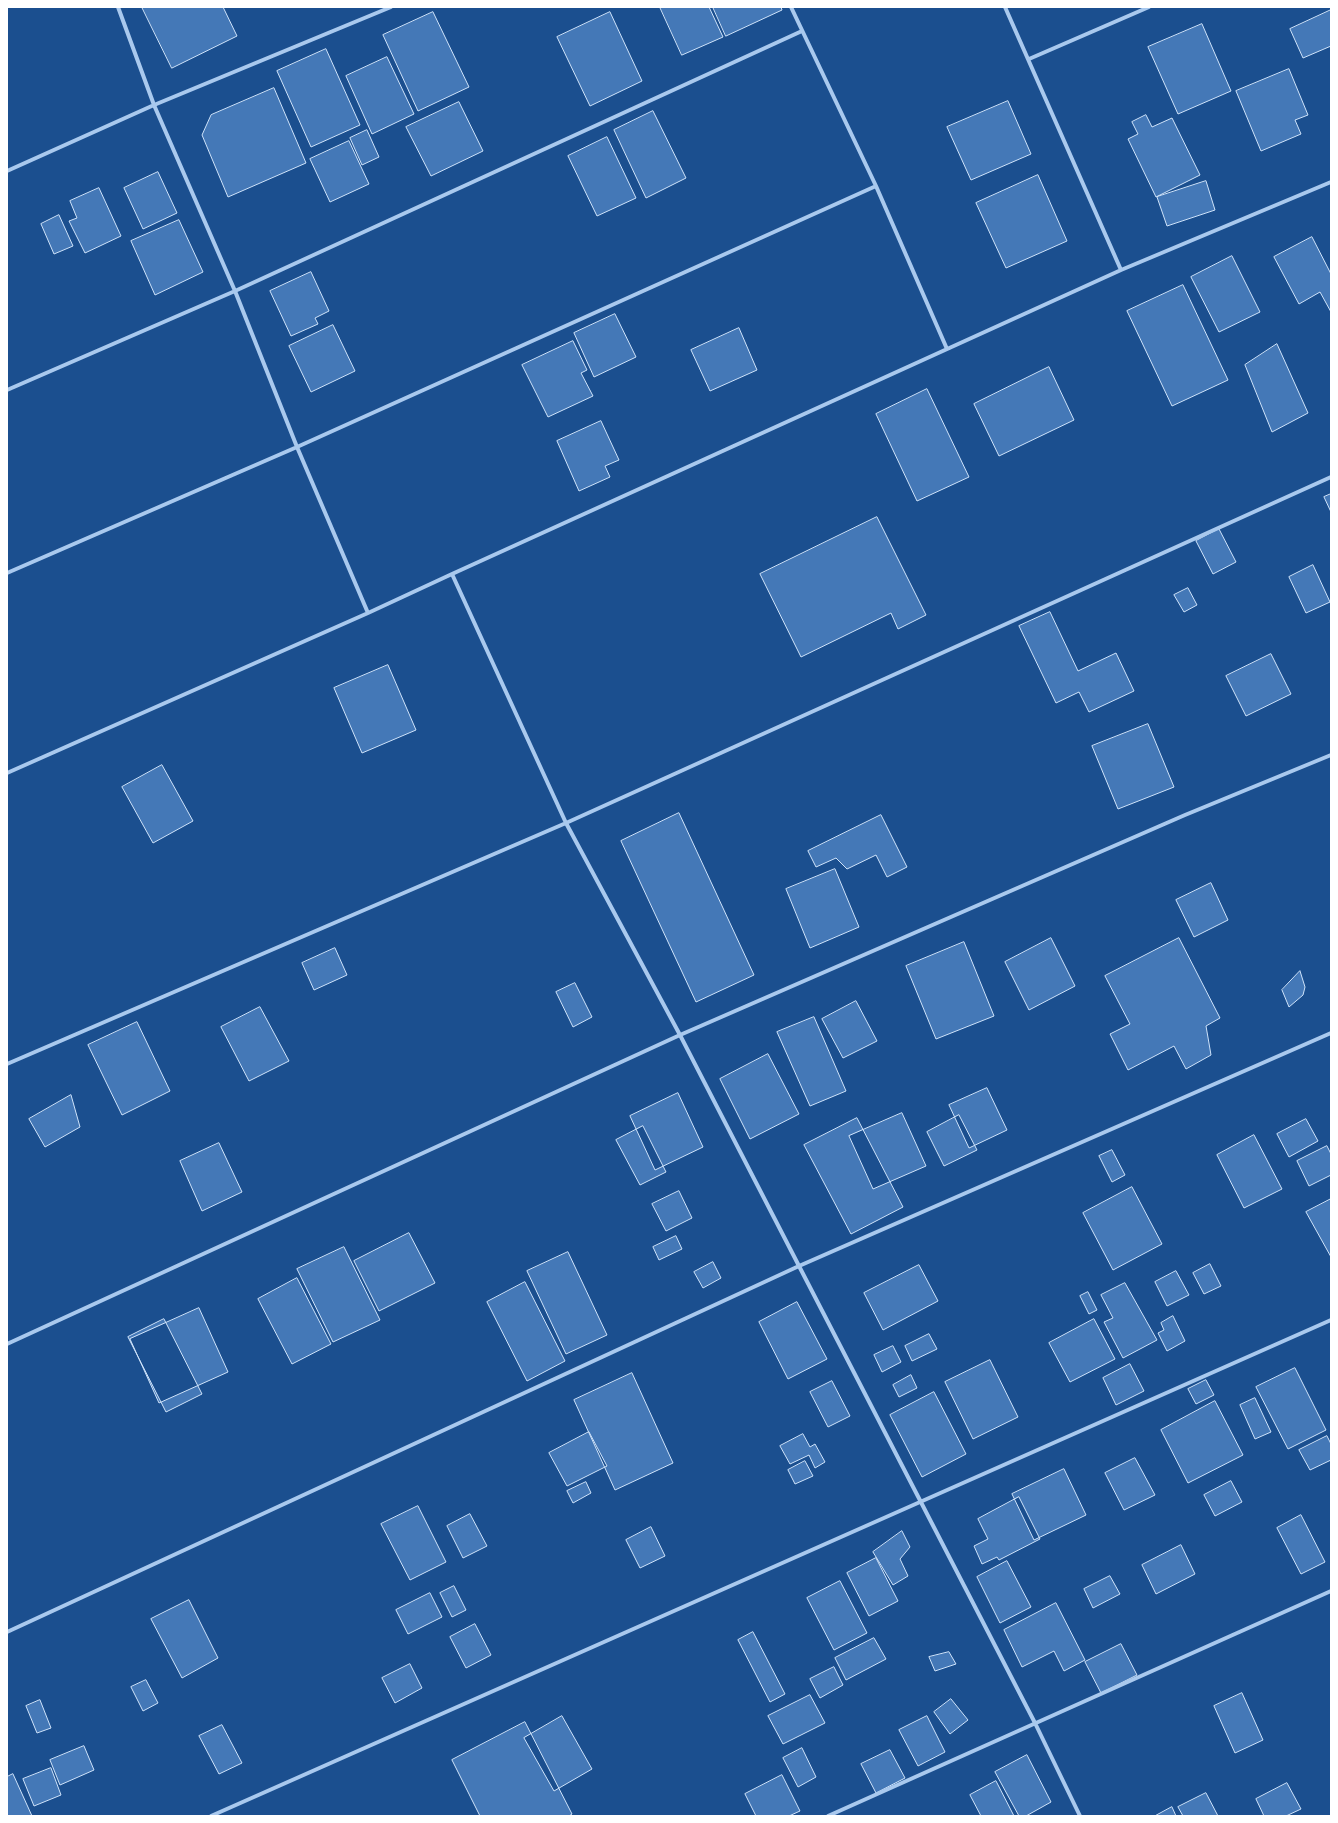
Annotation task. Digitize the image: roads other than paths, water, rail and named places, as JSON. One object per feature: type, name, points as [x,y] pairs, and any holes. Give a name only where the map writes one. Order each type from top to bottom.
[{"type":"street","points":[[118,7],[154,105],[235,291],[297,447],[368,613]]},
{"type":"street","points":[[7,171],[154,105],[391,7]]},
{"type":"street","points":[[791,7],[876,186],[947,349]]},
{"type":"street","points":[[1005,7],[1121,270]]},
{"type":"street","points":[[1029,59],[1149,7]]},
{"type":"street","points":[[7,390],[235,291],[802,31]]},
{"type":"street","points":[[7,773],[368,613],[1121,270],[1331,182]]},
{"type":"street","points":[[7,573],[297,447],[876,186]]},
{"type":"street","points":[[7,1064],[566,823],[1331,477]]},
{"type":"street","points":[[452,574],[566,823],[680,1035],[919,1501],[1035,1723],[1080,1816]]},
{"type":"street","points":[[7,1344],[680,1035],[1185,815],[1331,755]]},
{"type":"street","points":[[7,1632],[799,1266],[1331,1033]]},
{"type":"street","points":[[211,1816],[919,1501],[1331,1320]]},
{"type":"street","points":[[828,1816],[1331,1591]]}]
